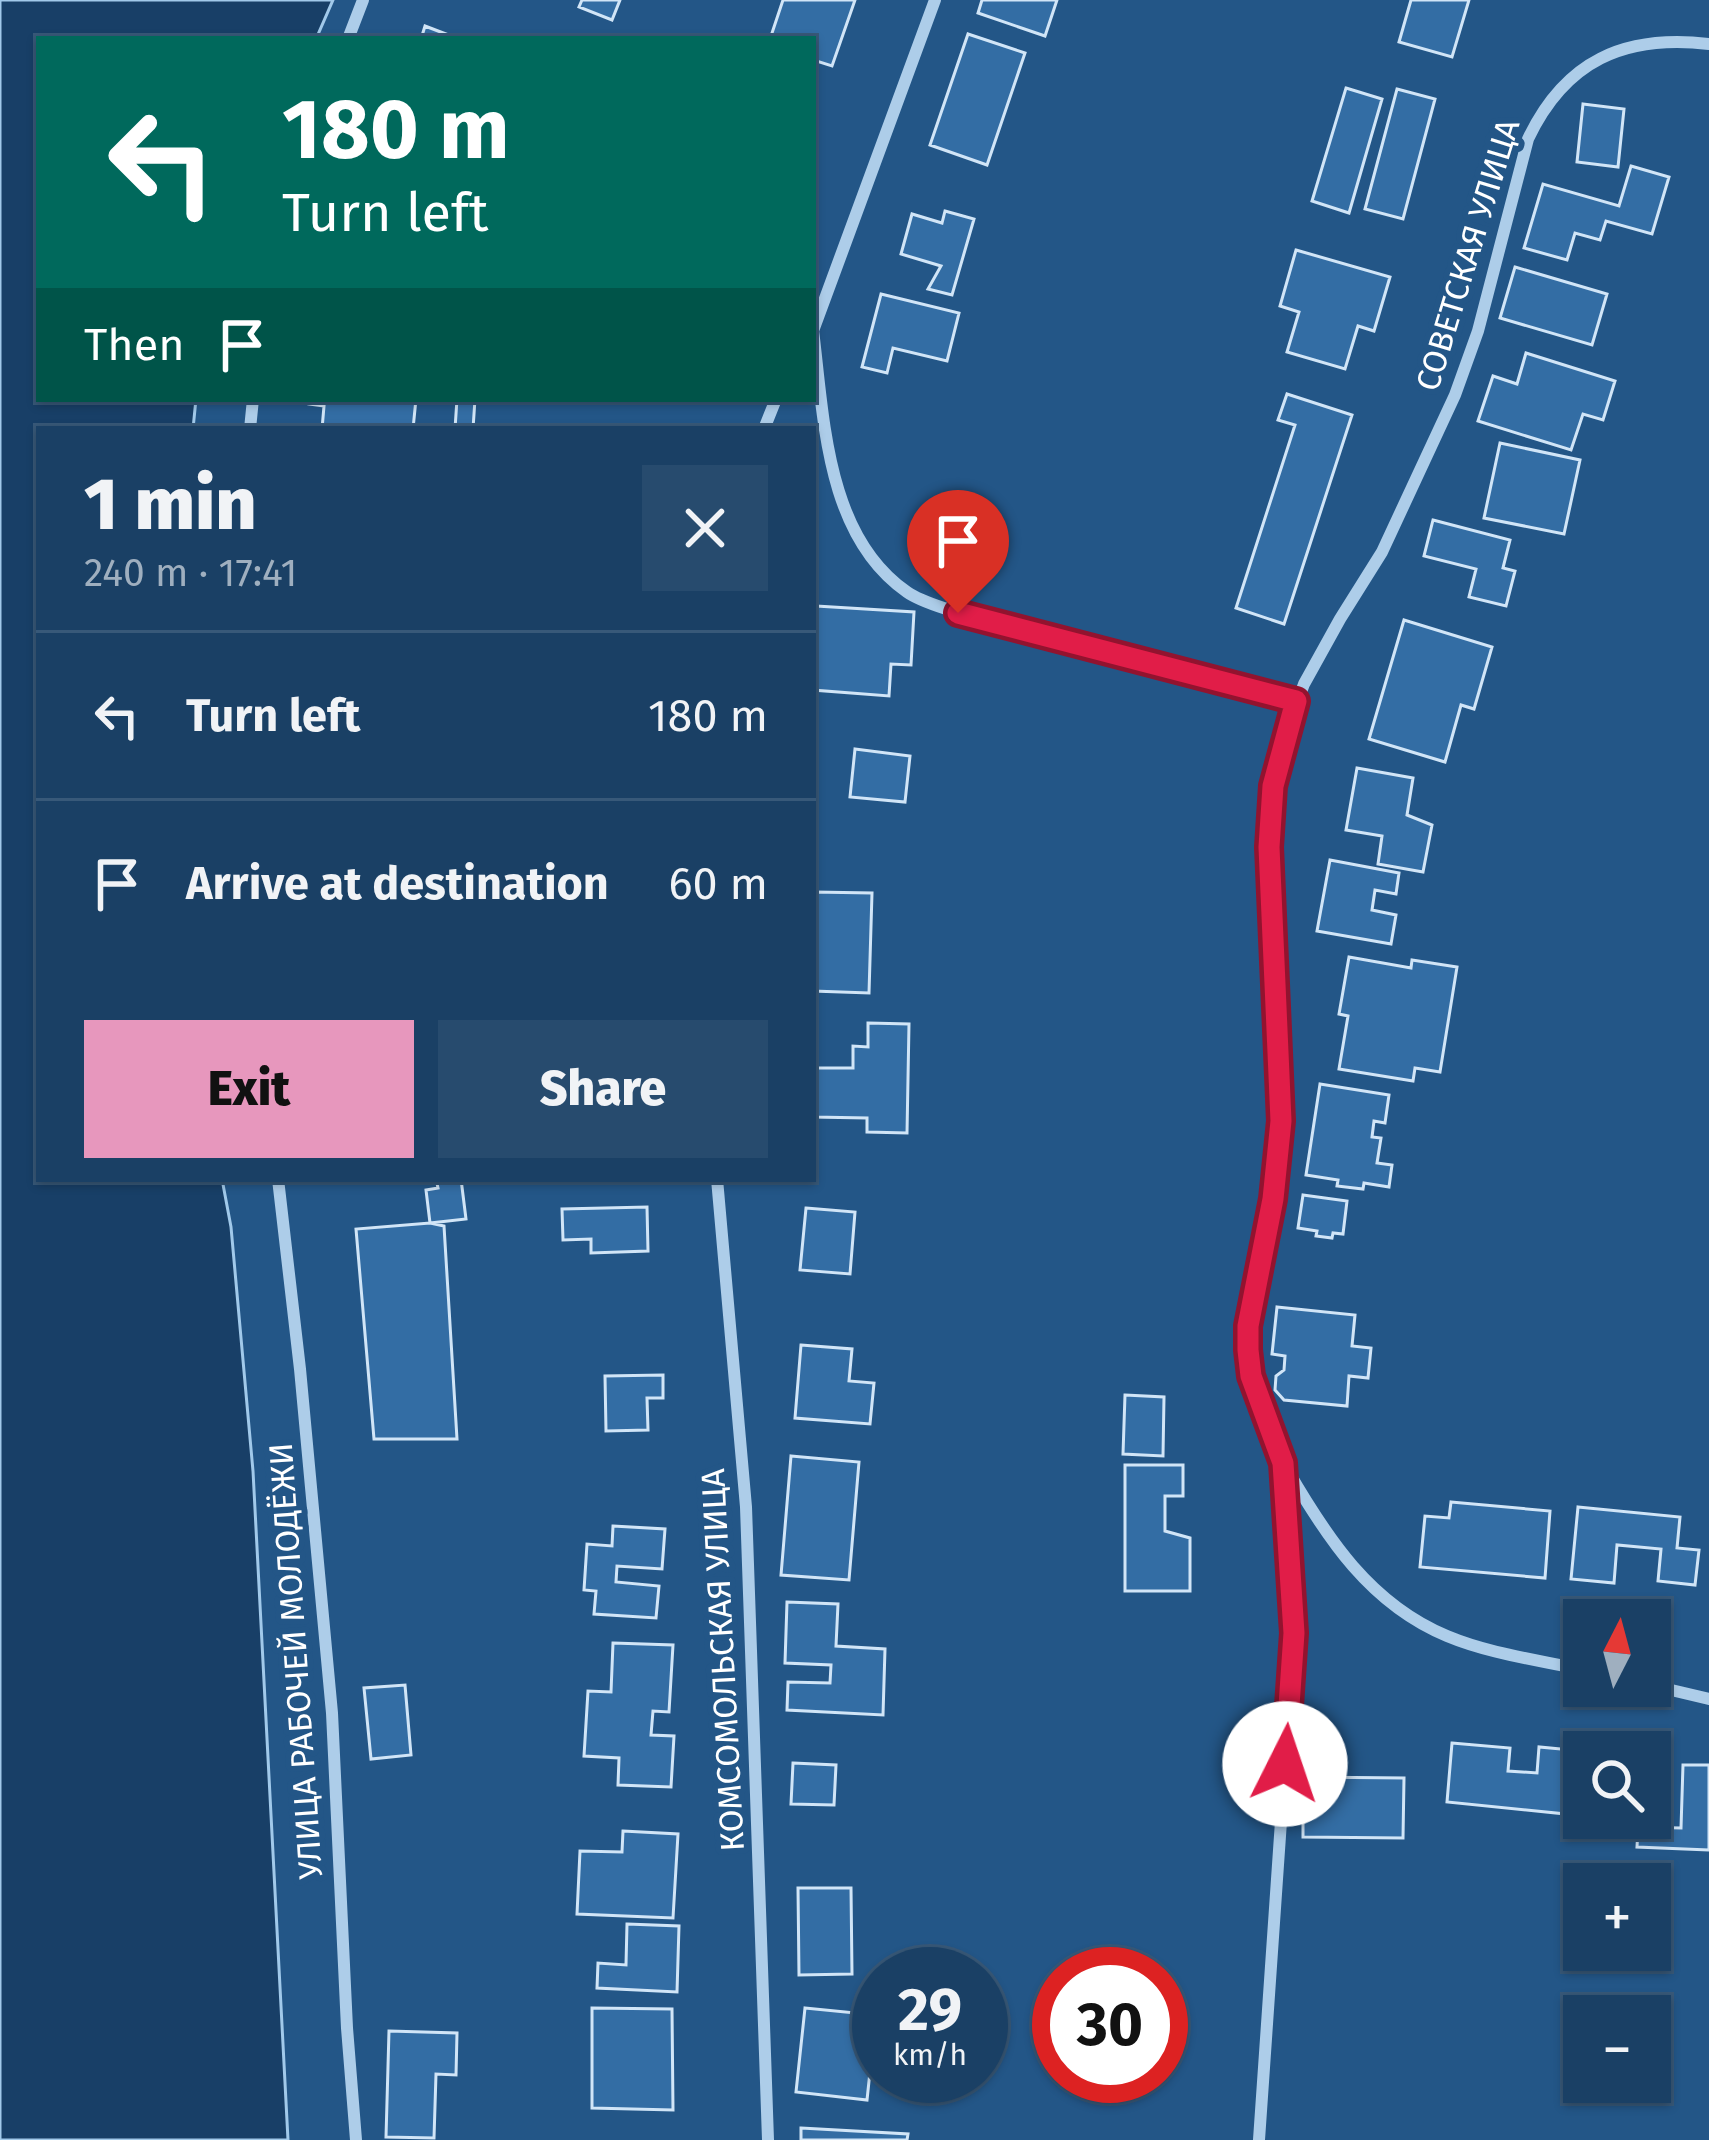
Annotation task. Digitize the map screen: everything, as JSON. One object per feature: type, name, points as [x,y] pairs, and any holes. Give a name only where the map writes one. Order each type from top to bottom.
[{"type":"street","points":[[349,36],[363,0]]},
{"type":"street","points":[[816,322],[935,0]]},
{"type":"street","name":"СОВЕТСКАЯ УЛИЦА","points":[[1259,2140],[1294,1633],[1283,1463],[1251,1376],[1248,1338],[1273,1199],[1281,1121],[1269,847],[1273,786],[1296,701],[1382,552],[1438,435],[1478,331],[1506,213],[1538,117],[1573,75],[1597,58],[1663,42],[1709,44]]},
{"type":"street","points":[[816,352],[830,456],[858,541],[881,571],[911,596],[958,613],[1296,701]]},
{"type":"street","name":"УЛИЦА РАБОЧЕЙ МОЛОДЁЖИ","points":[[278,1182],[332,1713],[356,2140]]},
{"type":"street","name":"КОМСОМОЛЬСКАЯ УЛИЦА","points":[[717,1182],[746,1508],[768,2140]]},
{"type":"street","points":[[1283,1463],[1340,1552],[1395,1606],[1448,1636],[1563,1665]]},
{"type":"street","points":[[1671,1690],[1709,1699]]},
{"type":"water","points":[[0,0],[333,0],[317,36],[36,36],[36,402],[196,402],[193,426],[36,426],[36,1182],[223,1182],[231,1227],[253,1471],[288,2140],[0,2140]]},
{"type":"building","points":[[582,0],[620,0],[612,20],[579,7]]},
{"type":"building","points":[[783,0],[855,0],[832,66],[816,61],[816,36],[771,36]]},
{"type":"building","points":[[982,0],[1057,0],[1045,36],[978,13]]},
{"type":"building","points":[[1411,0],[1469,0],[1452,57],[1399,42]]},
{"type":"building","points":[[425,26],[451,36],[422,36]]},
{"type":"building","points":[[968,34],[1025,53],[987,165],[930,145]]},
{"type":"building","points":[[1346,88],[1382,99],[1349,213],[1312,201]]},
{"type":"building","points":[[1397,89],[1435,99],[1403,219],[1365,209]]},
{"type":"building","points":[[1583,104],[1624,109],[1618,167],[1577,162]]},
{"type":"building","points":[[1631,166],[1669,177],[1652,234],[1606,221],[1600,240],[1575,233],[1567,260],[1524,248],[1543,184],[1619,206]]},
{"type":"building","points":[[945,211],[974,219],[952,295],[928,289],[941,266],[901,254],[912,214],[942,223]]},
{"type":"building","points":[[1296,250],[1390,277],[1374,331],[1358,326],[1345,369],[1287,352],[1299,312],[1280,306]]},
{"type":"building","points":[[1515,267],[1607,294],[1592,345],[1500,318]]},
{"type":"building","points":[[881,294],[959,313],[947,361],[893,348],[887,373],[862,367]]},
{"type":"building","points":[[1526,353],[1615,381],[1603,420],[1583,414],[1571,450],[1478,421],[1493,376],[1517,384]]},
{"type":"building","points":[[1287,394],[1352,415],[1284,624],[1236,608],[1295,425],[1278,420]]},
{"type":"building","points":[[416,402],[413,426],[322,426],[324,406],[309,404]]},
{"type":"building","points":[[457,402],[475,402],[473,426],[455,426]]},
{"type":"building","points":[[1500,443],[1580,460],[1564,534],[1484,518]]},
{"type":"building","points":[[1433,520],[1510,540],[1503,568],[1515,571],[1506,606],[1469,597],[1476,569],[1424,556]]},
{"type":"building","points":[[816,606],[914,612],[911,665],[891,664],[889,696],[816,690]]},
{"type":"building","points":[[1404,620],[1492,647],[1474,709],[1461,705],[1445,762],[1369,739]]},
{"type":"building","points":[[855,749],[910,756],[905,802],[850,797]]},
{"type":"building","points":[[1357,768],[1413,778],[1407,815],[1432,825],[1423,872],[1378,864],[1382,836],[1346,830]]},
{"type":"building","points":[[1330,860],[1399,873],[1396,894],[1375,890],[1372,910],[1396,915],[1391,944],[1317,931]]},
{"type":"building","points":[[816,892],[872,893],[869,993],[816,991]]},
{"type":"building","points":[[1349,957],[1411,968],[1412,960],[1457,967],[1440,1072],[1415,1068],[1413,1081],[1339,1069],[1348,1016],[1339,1014]]},
{"type":"building","points":[[868,1023],[909,1024],[907,1133],[867,1132],[867,1118],[816,1117],[816,1068],[853,1068],[853,1046],[868,1047]]},
{"type":"building","points":[[1320,1084],[1389,1095],[1385,1123],[1374,1121],[1372,1137],[1381,1138],[1377,1163],[1392,1165],[1389,1187],[1337,1186],[1338,1180],[1306,1175]]},
{"type":"building","points":[[437,1182],[461,1182],[466,1219],[430,1223],[426,1190],[438,1188]]},
{"type":"building","points":[[1303,1195],[1347,1201],[1343,1234],[1316,1236],[1317,1231],[1298,1228]]},
{"type":"building","points":[[647,1207],[648,1251],[591,1253],[591,1239],[563,1240],[562,1209]]},
{"type":"building","points":[[806,1208],[855,1212],[850,1274],[800,1270]]},
{"type":"building","points":[[444,1226],[457,1439],[374,1439],[356,1229]]},
{"type":"building","points":[[1277,1307],[1355,1315],[1352,1346],[1371,1348],[1368,1378],[1349,1376],[1347,1406],[1284,1400],[1275,1390],[1285,1356],[1272,1354]]},
{"type":"building","points":[[801,1345],[852,1349],[849,1381],[874,1383],[870,1424],[795,1418]]},
{"type":"building","points":[[663,1375],[663,1398],[647,1398],[648,1430],[606,1431],[605,1376]]},
{"type":"building","points":[[1125,1395],[1164,1397],[1163,1456],[1123,1454]]},
{"type":"building","points":[[791,1456],[859,1462],[849,1580],[781,1575]]},
{"type":"building","points":[[1125,1465],[1183,1465],[1183,1496],[1165,1496],[1165,1531],[1190,1538],[1190,1591],[1125,1591]]},
{"type":"building","points":[[1451,1502],[1550,1511],[1545,1578],[1420,1567],[1425,1516],[1449,1518]]},
{"type":"building","points":[[1578,1507],[1680,1517],[1677,1548],[1699,1550],[1695,1585],[1658,1581],[1661,1549],[1617,1545],[1614,1583],[1571,1579]]},
{"type":"building","points":[[613,1526],[665,1529],[662,1569],[617,1566],[616,1582],[659,1586],[656,1618],[594,1614],[596,1591],[584,1590],[587,1544],[612,1546]]},
{"type":"building","points":[[787,1602],[838,1604],[836,1646],[885,1649],[883,1715],[787,1710],[788,1682],[830,1683],[831,1665],[785,1663]]},
{"type":"building","points":[[613,1643],[673,1645],[669,1712],[653,1711],[651,1735],[674,1736],[671,1787],[618,1785],[619,1758],[584,1756],[588,1691],[611,1692]]},
{"type":"building","points":[[405,1685],[411,1755],[371,1759],[364,1688]]},
{"type":"building","points":[[1452,1743],[1510,1748],[1508,1771],[1537,1773],[1539,1747],[1563,1749],[1563,1814],[1447,1802]]},
{"type":"building","points":[[793,1763],[836,1765],[834,1805],[791,1804]]},
{"type":"building","points":[[1683,1765],[1709,1765],[1709,1850],[1637,1847],[1637,1839],[1671,1839],[1671,1828],[1681,1828]]},
{"type":"building","points":[[1303,1777],[1404,1778],[1403,1838],[1303,1837]]},
{"type":"building","points":[[623,1831],[678,1834],[673,1918],[577,1914],[580,1851],[622,1852]]},
{"type":"building","points":[[798,1888],[851,1888],[852,1974],[799,1975]]},
{"type":"building","points":[[627,1924],[679,1926],[677,1992],[597,1988],[598,1963],[626,1965]]},
{"type":"building","points":[[592,2008],[672,2009],[673,2110],[592,2108]]},
{"type":"building","points":[[805,2008],[852,2013],[852,2098],[796,2092]]},
{"type":"building","points":[[389,2031],[457,2033],[456,2075],[436,2074],[434,2138],[386,2137]]},
{"type":"building","points":[[801,2128],[908,2134],[907,2140],[801,2140]]},
{"type":"route","points":[[958,613],[1296,701],[1273,786],[1269,847],[1281,1121],[1278,1164],[1248,1326],[1251,1376],[1283,1463],[1294,1633],[1285,1764]]}]
